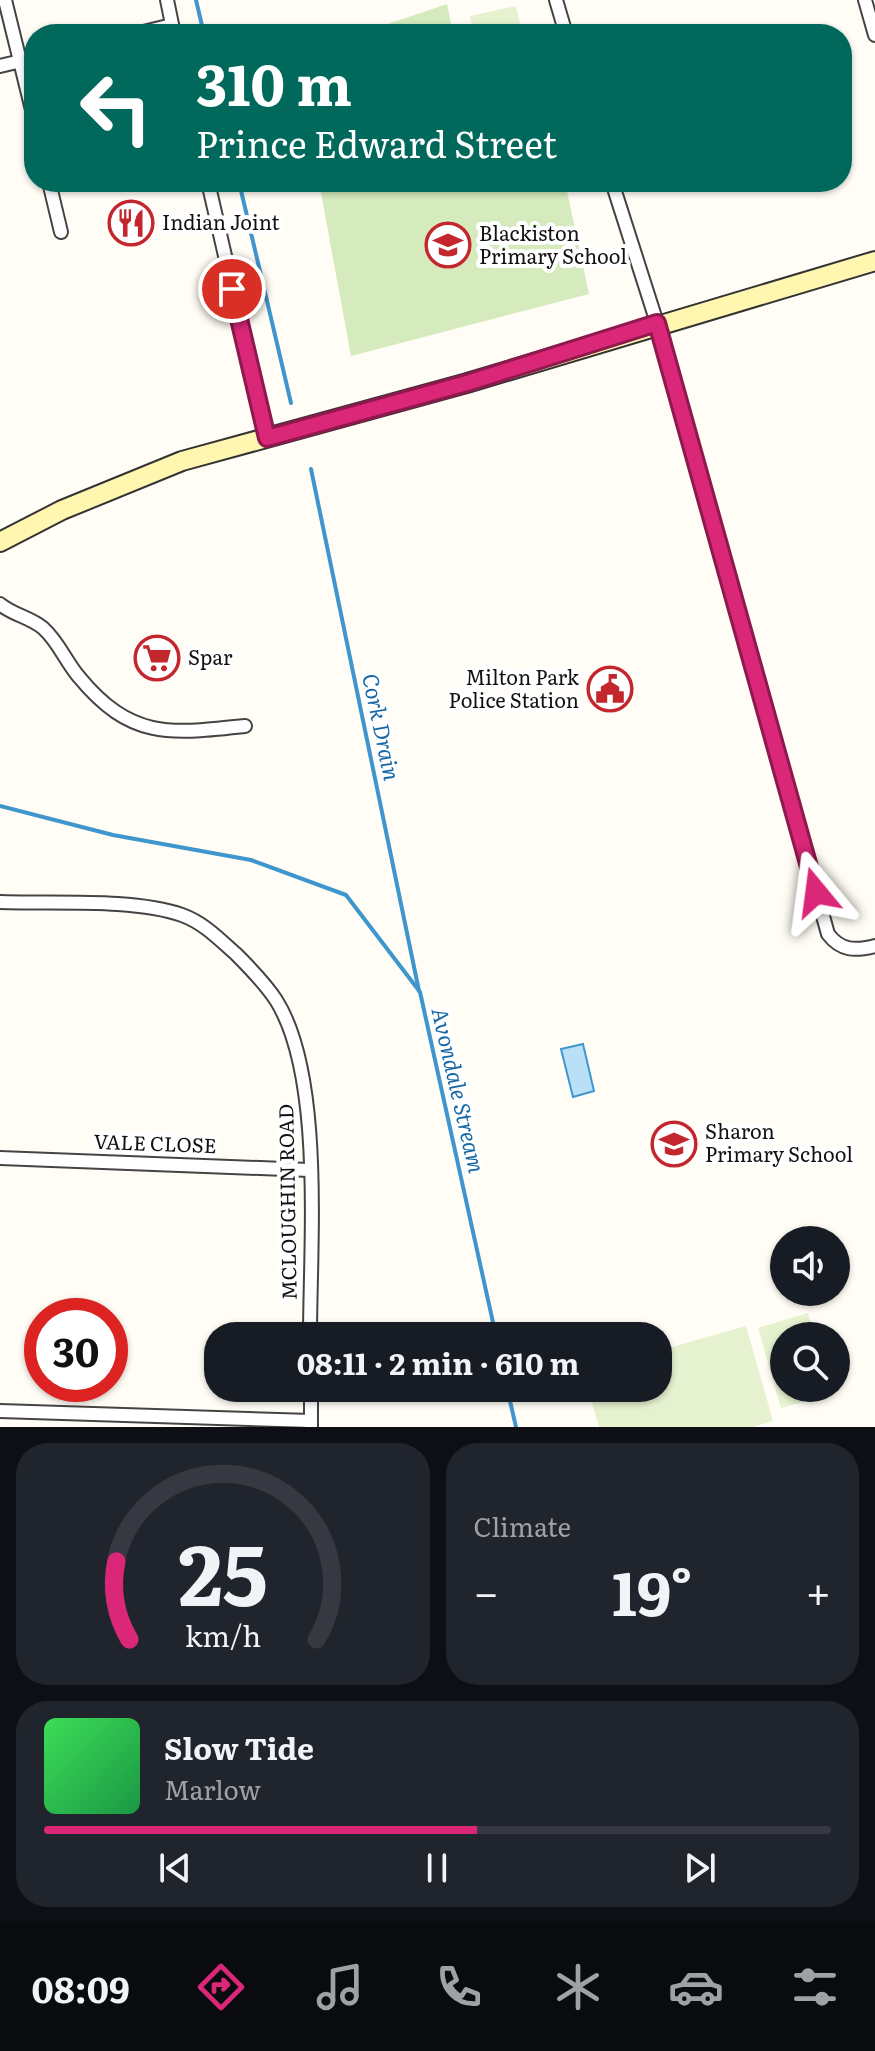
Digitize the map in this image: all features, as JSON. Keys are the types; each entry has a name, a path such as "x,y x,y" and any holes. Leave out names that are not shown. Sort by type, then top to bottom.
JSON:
{"main road":[{"path":"0,542 62,510 143,476 875,261"}],"street":[{"path":"5,0 24,51"},
{"path":"167,0 172,24"},
{"path":"556,0 563,24"},
{"path":"865,0 875,35"},
{"path":"0,66 24,60"},
{"path":"51,192 61,232"},
{"path":"210,192 267,438"},
{"path":"615,192 657,323 828,934 836,945 860,950 875,946"},
{"path":"0,604 43,628 91,691 131,721 152,730 175,734 245,726"},
{"name":"MCLOUGHIN ROAD","path":"0,902 146,907 182,916 211,931 252,970 277,1001 293,1037 308,1111 310,1322"},
{"name":"VALE CLOSE","path":"0,1158 309,1170"},
{"path":"0,1411 311,1424 311,1402"}],"green space":[{"path":"447,4 451,24 388,24"},
{"path":"516,6 520,24 472,24 470,16"},
{"path":"321,192 567,192 589,294 351,356"},
{"path":"808,1313 811,1322 778,1322"},
{"path":"770,1324 770,1370 758,1328"},
{"path":"746,1326 773,1421 752,1427 599,1427 592,1402 672,1402 672,1347"},
{"path":"779,1402 803,1402 781,1408"}],"water":[{"path":"583,1044 594,1091 573,1097 561,1049"}],"waterway":[{"name":"Cork Drain","path":"196,0 202,24"},
{"name":"Cork Drain","path":"241,192 291,403"},
{"name":"Cork Drain","path":"311,469 419,991"},
{"name":"Avondale Stream","path":"0,806 113,835 251,860 346,895 420,992 493,1322"},
{"name":"Avondale Stream","path":"510,1402 516,1427"}],"place":[{"name":"Indian Joint","path":"131,223"},
{"name":"Blackiston Primary School","path":"448,245"},
{"name":"Spar","path":"157,658"},
{"name":"Milton Park Police Station","path":"610,689"},
{"name":"Sharon Primary School","path":"674,1144"}],"route":[{"path":"232,289 267,438 467,383 657,323 816,892"}]}
